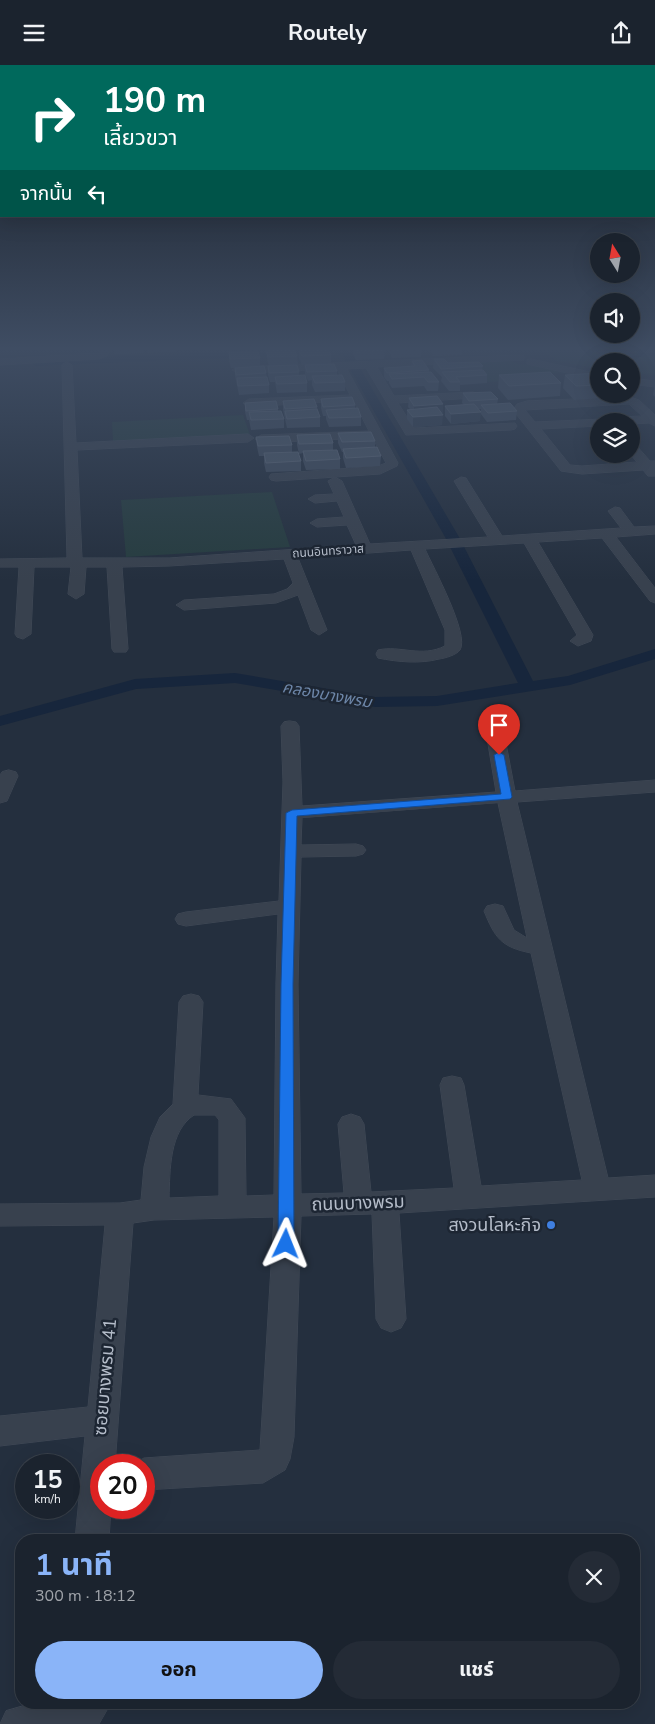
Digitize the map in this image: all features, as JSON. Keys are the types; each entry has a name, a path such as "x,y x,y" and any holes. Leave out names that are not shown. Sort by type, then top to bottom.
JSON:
{"street":[{"path":"69,426 77,563 76,594"},
{"path":"276,477 388,469 392,463 373,426"},
{"path":"407,426 410,432 504,426"},
{"path":"533,426 566,467 582,470 652,469"},
{"path":"261,439 377,434"},
{"path":"70,447 248,438"},
{"path":"640,456 652,469"},
{"path":"336,481 364,549"},
{"path":"460,481 497,540"},
{"path":"315,499 342,497"},
{"path":"615,511 630,531"},
{"path":"317,523 352,520"},
{"name":"ถนนอินทราวาส","path":"0,563 169,562 655,530"},
{"path":"610,533 655,585"},
{"path":"610,533 655,598"},
{"path":"533,537 592,625"},
{"path":"533,537 585,635 585,638 578,641"},
{"path":"384,654 430,657 446,653 454,648 453,630 416,545"},
{"path":"289,554 318,630"},
{"path":"23,634 27,563"},
{"path":"114,563 120,649"},
{"path":"184,605 276,598 292,592 300,585"},
{"path":"155,1473 263,1467 274,1459 278,1437 288,1206 287,993 292,813 290,725"},
{"path":"496,738 506,797 542,947 578,1113 598,1190"},
{"path":"0,797 9,776"},
{"path":"292,813 655,786"},
{"path":"290,851 356,850"},
{"path":"186,919 290,906"},
{"path":"495,911 502,929 509,939 517,944 542,947"},
{"path":"185,1107 191,1002"},
{"path":"452,1085 469,1198"},
{"path":"154,1209 162,1140 170,1120 185,1107 202,1104 222,1106 232,1118 234,1207"},
{"path":"351,1124 372,1203 391,1319"},
{"name":"ถนนบางพรม","path":"0,1215 120,1214 154,1209 372,1203 655,1186"},
{"name":"ซอยบางพรม 41","path":"92,1534 120,1214"},
{"path":"0,1431 101,1420"},
{"path":"19,1724 88,1712"}],"green space":[{"path":"112,426 247,426 250,435 113,442"},
{"path":"272,492 290,547 126,557 121,500"}],"building":[{"path":"371,432 375,441 342,442 338,433"},
{"path":"330,434 333,443 299,444 297,435"},
{"path":"289,436 292,445 258,446 256,437"},
{"path":"377,447 381,456 346,458 343,449"},
{"path":"337,450 340,459 306,461 303,451"},
{"path":"298,452 301,461 266,463 264,453"}],"waterway":[{"path":"388,426 452,537 528,687"},
{"name":"คลองบางพรม","path":"528,687 570,680 655,654"},
{"name":"คลองบางพรม","path":"0,721 135,684 235,678 375,702 437,701 528,687"}],"place":[{"name":"สงวนโลหะกิจ","path":"551,1225"}],"route":[{"path":"286,1244 288,1206 286,1103 287,984 292,813 506,797 499,755"}]}
